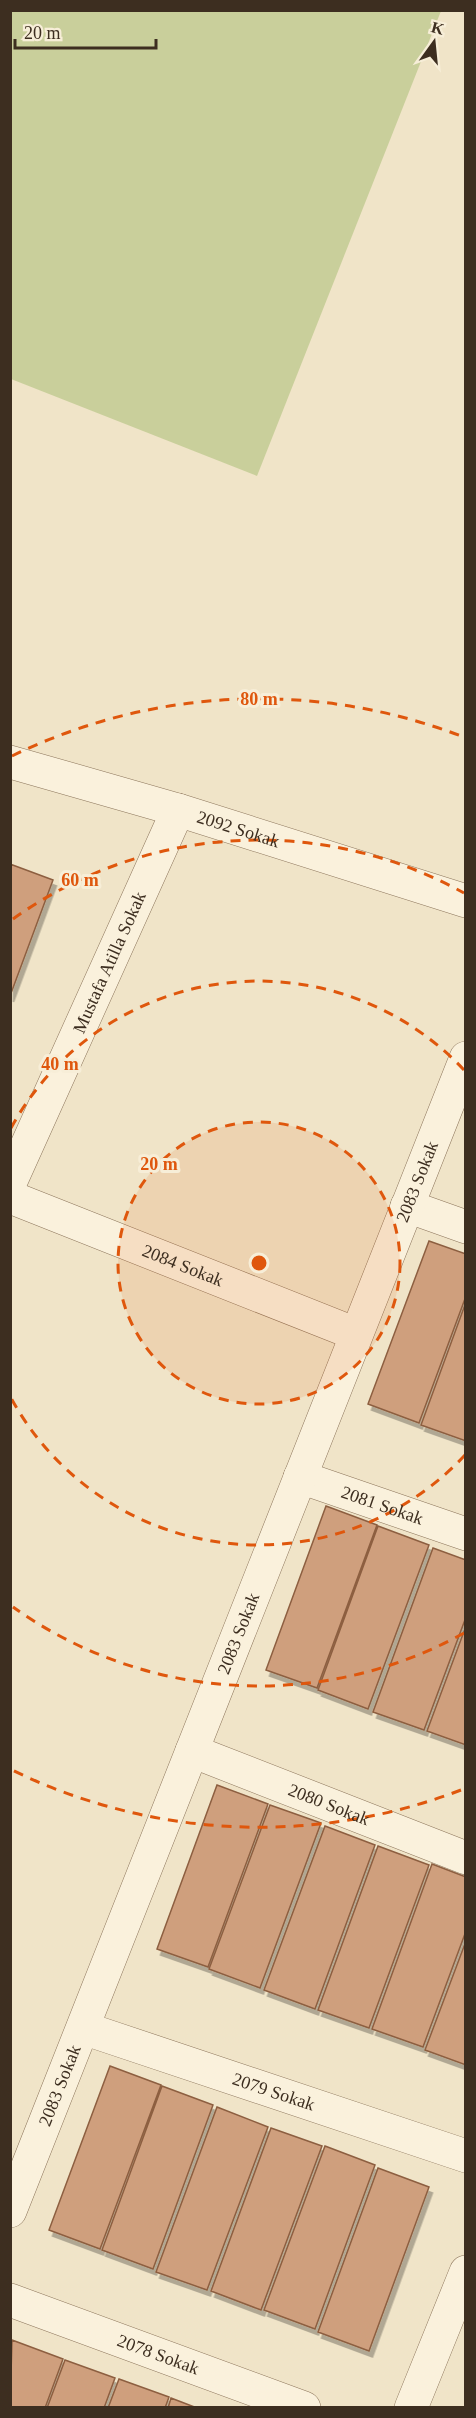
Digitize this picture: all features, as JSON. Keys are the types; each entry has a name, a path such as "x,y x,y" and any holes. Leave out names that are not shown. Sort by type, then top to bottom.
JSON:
{"street":[{"name":"2092 Sokak","path":"10,762 178,810 465,901"},
{"name":"Mustafa Atilla Sokak","path":"14,1167 178,810"},
{"name":"2083 Sokak","path":"10,2211 465,1058"},
{"name":"2084 Sokak","path":"10,1197 357,1334"},
{"path":"407,1206 465,1227"},
{"name":"2081 Sokak","path":"300,1477 465,1534"},
{"name":"2080 Sokak","path":"192,1751 465,1858"},
{"name":"2079 Sokak","path":"83,2028 465,2156"},
{"path":"411,2408 465,2272"},
{"name":"2078 Sokak","path":"10,2300 304,2408"}],"green space":[{"path":"10,11 441,11 257,476 11,379"}],"building":[{"path":"10,864 53,880 10,996"},
{"path":"429,1241 466,1254 466,1296 419,1423 368,1404"},
{"path":"466,1302 466,1441 421,1425"},
{"path":"326,1506 377,1525 317,1688 266,1670"},
{"path":"378,1526 429,1545 368,1709 318,1690"},
{"path":"433,1548 466,1560 466,1617 424,1730 373,1712"},
{"path":"466,1626 466,1745 427,1731"},
{"path":"217,1785 268,1804 208,1967 157,1949"},
{"path":"270,1805 321,1823 260,1988 209,1969"},
{"path":"325,1826 375,1845 315,2009 264,1990"},
{"path":"378,1846 429,1865 369,2028 318,2010"},
{"path":"432,1864 466,1877 466,1931 423,2047 372,2029"},
{"path":"466,1941 466,2065 425,2050"},
{"path":"110,2066 161,2085 100,2249 49,2230"},
{"path":"162,2086 213,2105 153,2269 102,2250"},
{"path":"217,2107 268,2127 207,2290 156,2272"},
{"path":"271,2128 322,2146 261,2310 211,2291"},
{"path":"325,2146 375,2165 315,2329 264,2310"},
{"path":"378,2168 429,2187 369,2351 318,2332"},
{"path":"12,2340 63,2359 45,2408 10,2408"},
{"path":"65,2360 115,2378 104,2408 47,2408"},
{"path":"119,2379 169,2397 165,2408 108,2408"},
{"path":"171,2398 197,2408 168,2408"}]}
